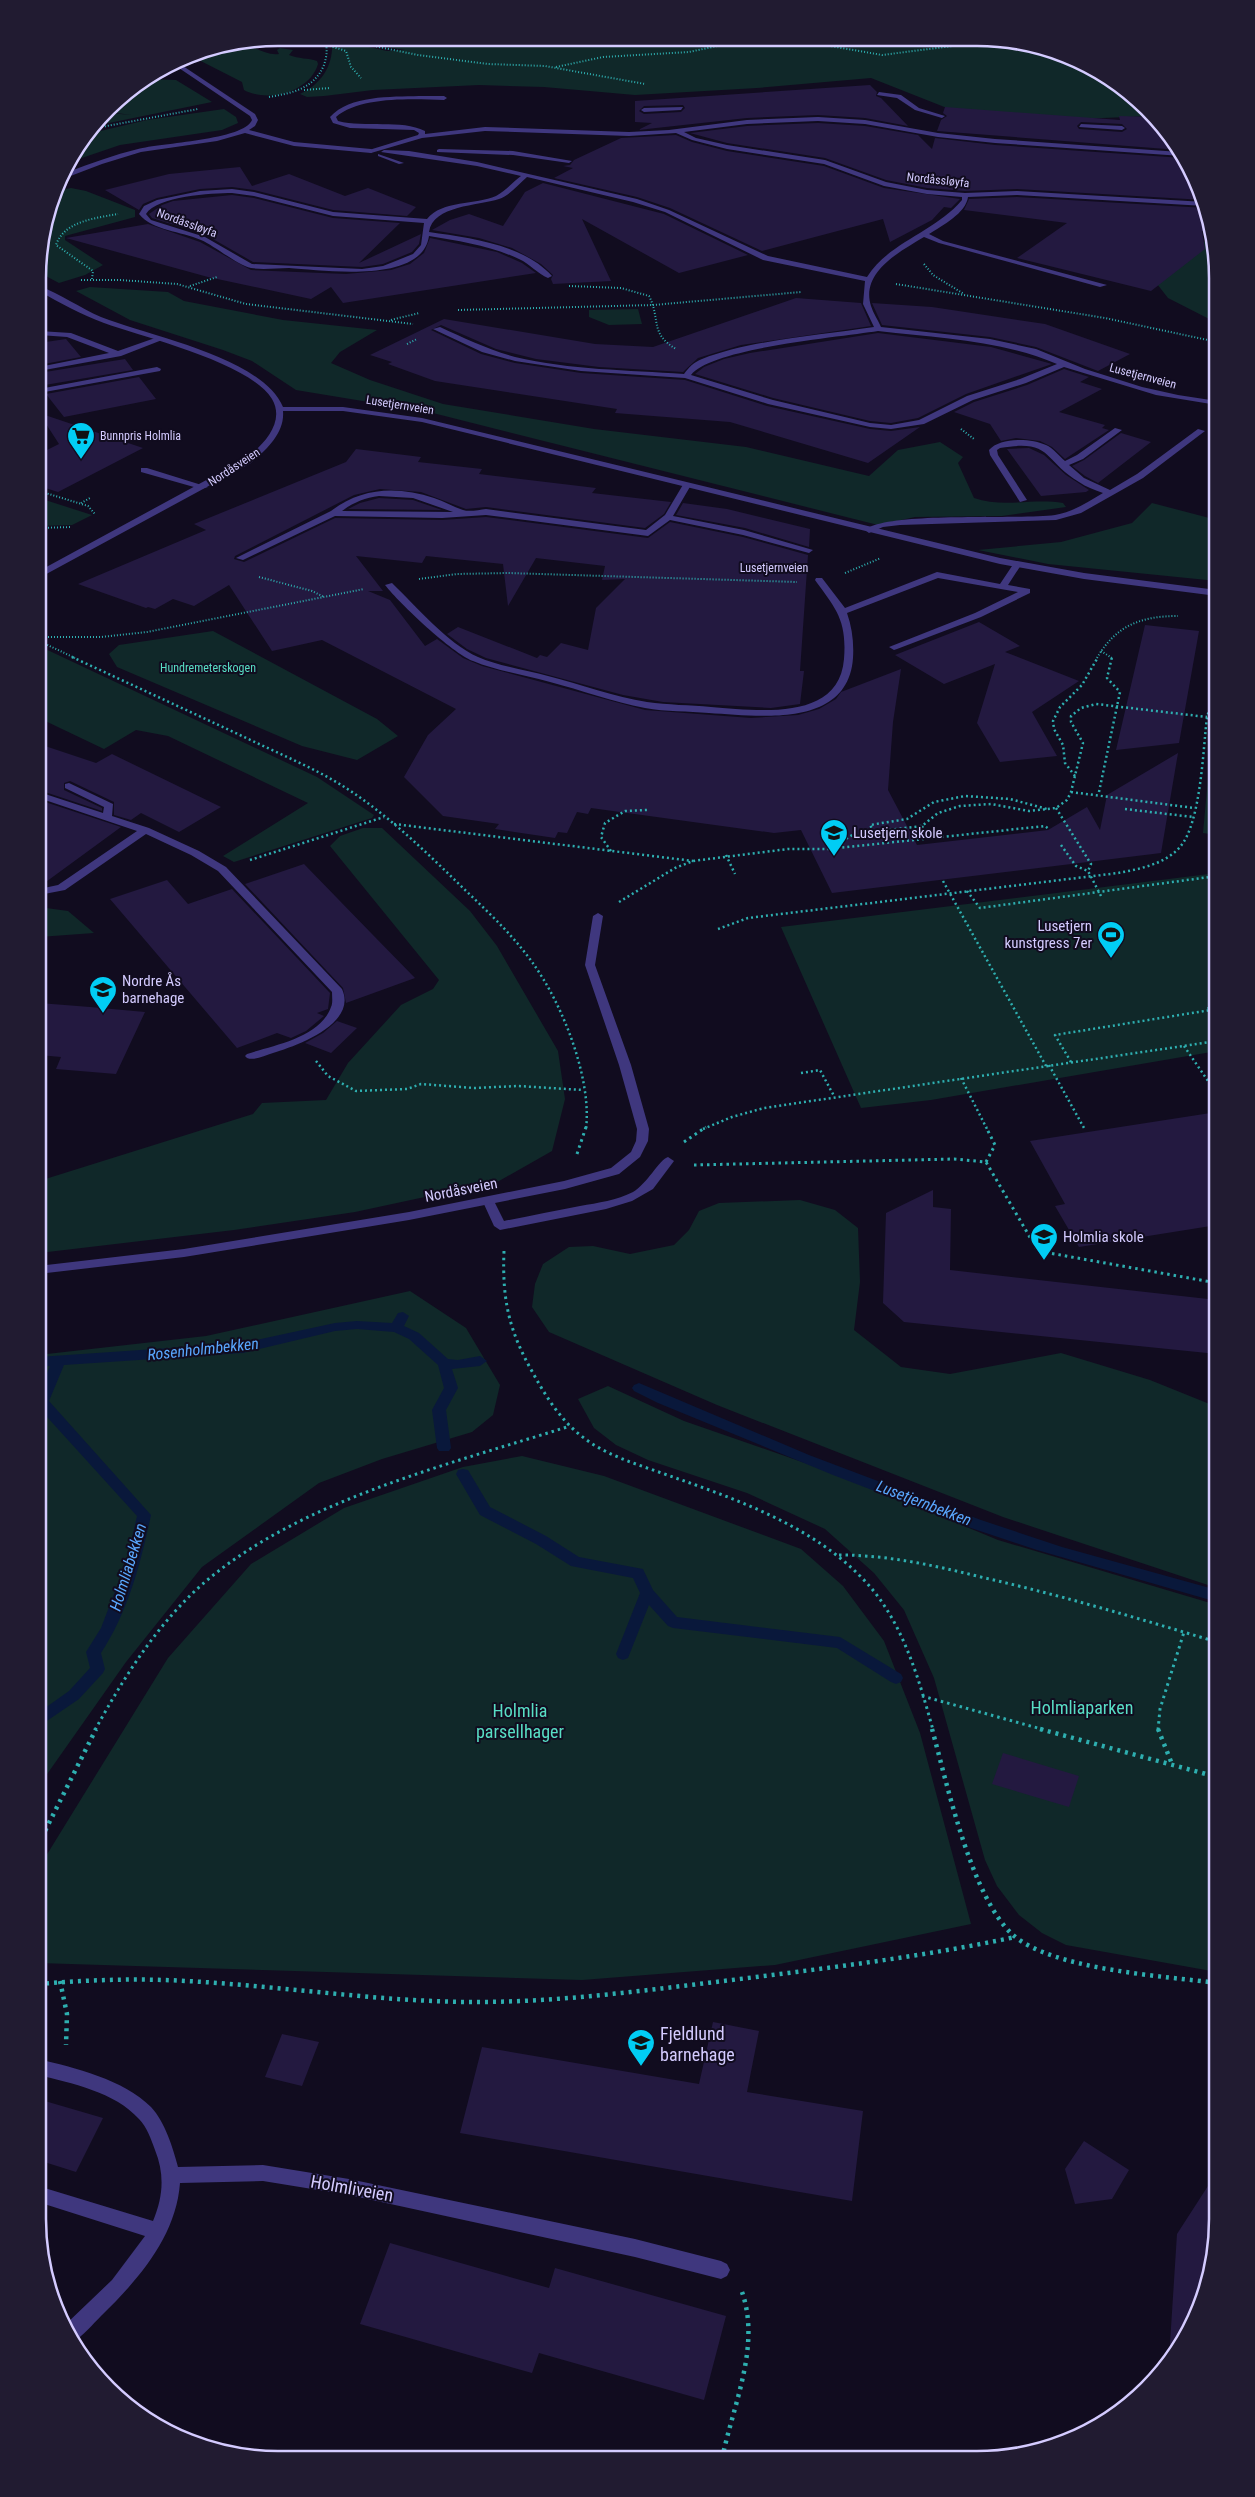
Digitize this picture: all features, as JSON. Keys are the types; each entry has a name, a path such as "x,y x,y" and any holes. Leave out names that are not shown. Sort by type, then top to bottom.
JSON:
{"street":[{"path":"71,173 96,163 142,150 222,138 245,131 255,122 253,115 181,68"},
{"path":"879,94 899,96 917,109 942,116"},
{"path":"421,136 423,132 415,128 343,125 335,122 333,117 339,110 354,105 404,98 444,98"},
{"path":"644,110 681,108"},
{"name":"Nordåssløyfa","path":"371,151 421,136 495,129 614,134 675,131 747,122 848,120 986,140 1172,153"},
{"path":"1081,126 1122,128"},
{"name":"Nordåssløyfa","path":"245,131 294,144 409,153 526,175 650,204 766,258 869,280"},
{"name":"Nordåssløyfa","path":"675,131 694,139 727,147 825,162 890,185 964,195 1017,193 1196,203"},
{"path":"371,151 401,164"},
{"path":"409,153 435,151 513,153 569,161"},
{"path":"428,221 433,216 446,210 499,197 526,175"},
{"name":"Nordåssløyfa","path":"208,192 230,192 253,194 301,208 333,214 428,221 427,234 422,250 416,256 384,268 347,272 286,266 251,266 203,238 149,221 144,218 143,211 158,202 182,196 208,192"},
{"path":"878,329 872,320 866,300 865,288 869,280 884,261 961,206 964,195"},
{"path":"427,234 457,238 508,253 536,265 548,276"},
{"path":"921,235 1103,285"},
{"path":"46,291 87,313 241,372 269,391 279,409"},
{"path":"437,329 484,350 536,363 581,369 686,376 751,396 878,426 913,425 970,398 1064,364"},
{"name":"Lusetjernveien","path":"686,376 692,368 704,362 772,343 878,329 990,341 1033,351 1064,364 1142,390 1172,397 1209,402"},
{"path":"46,333 68,335 118,354"},
{"path":"46,368 118,354 158,340"},
{"path":"46,390 157,369"},
{"name":"Lusetjernveien","path":"279,409 343,409 414,419 1018,565 1110,580 1209,592"},
{"name":"Nordåsveien","path":"46,571 204,487 248,461 264,447 278,425 279,409"},
{"path":"1063,465 1080,457 1118,430"},
{"path":"869,530 881,524 910,521 1056,517 1087,507 1140,476 1201,431"},
{"path":"1023,500 994,455 992,450 997,446 1007,443 1032,443 1044,448 1081,480 1110,493"},
{"path":"144,470 204,487"},
{"path":"334,513 442,515 460,512 507,514 648,533 668,517 687,485"},
{"path":"240,558 334,513 340,507 378,493 419,496 460,512"},
{"path":"668,517 744,533 809,550"},
{"path":"1002,587 1018,565"},
{"path":"842,612 937,575 1027,591 978,615 894,647"},
{"name":"Lusetjernveien","path":"389,584 449,642 475,659 646,705 738,713 783,714 799,711 820,702 840,687 847,673 849,660 848,640 842,612 819,580"},
{"path":"69,786 109,806 107,817"},
{"path":"46,797 145,830 195,853 222,869 338,991 339,1001 331,1020 300,1040 251,1056"},
{"path":"46,891 61,888 145,830"},
{"name":"Nordåsveien","path":"46,1269 184,1253 489,1202 565,1185 606,1174 622,1167 636,1154 643,1135 638,1105 590,965 598,916"},
{"path":"489,1202 500,1226 606,1205 637,1196 654,1182 668,1161"},
{"path":"46,2069 97,2084 145,2113 160,2140 171,2175 168,2205 157,2231 126,2278 74,2329"},
{"name":"Holmliveien","path":"171,2175 263,2173 350,2187 615,2244 721,2270"},
{"path":"46,2196 157,2231"}],"path":[{"path":"330,46 346,52 351,67 364,80"},
{"path":"372,46 418,56 555,68 645,84"},
{"path":"555,68 582,59 606,55 681,53 715,46"},
{"path":"833,46 882,54 957,46"},
{"path":"92,279 94,271 87,264 62,251 56,245 57,239 65,229 97,217 143,211"},
{"path":"921,235 925,267 946,284 968,296"},
{"path":"548,276 554,282 575,287 621,288 649,296 653,305 655,330 662,341 704,362"},
{"path":"74,281 92,279 182,285 221,299 247,304 391,320 437,329"},
{"path":"869,280 1105,318 1209,340"},
{"path":"453,310 653,305 804,292"},
{"path":"391,320 422,312"},
{"path":"938,414 992,450"},
{"path":"46,493 88,506 97,518"},
{"path":"81,503 90,498"},
{"path":"46,528 80,527"},
{"path":"819,580 847,573 886,556"},
{"path":"240,558 250,572 259,578 312,591 324,597"},
{"name":"Lusetjernveien","path":"46,639 123,635 195,624 389,584 441,576 489,573 772,582 819,580"},
{"path":"1075,777 1064,761 1064,749 1052,722 1059,708 1078,691 1088,678 1101,651 1117,631 1137,619 1152,616 1186,616"},
{"path":"46,642 322,774 360,797 394,824 492,915 534,964 566,1024 583,1090 587,1111 587,1129 580,1150 566,1173 565,1185"},
{"path":"1099,792 1120,692 1107,678 1112,656 1101,651"},
{"path":"829,850 854,834 922,826 938,813 970,804 991,804 1029,811 1056,808 1067,800 1075,777 1083,743 1071,722 1071,716 1081,708 1088,706 1116,706 1207,717"},
{"path":"718,929 748,918 1090,876 1137,869 1165,859 1183,844 1193,817 1209,711"},
{"path":"1071,792 1194,808"},
{"path":"874,832 870,825 907,819 934,802 965,796 1010,799 1048,810"},
{"path":"1056,808 1091,864 1088,871 1101,894"},
{"path":"1125,809 1193,817"},
{"path":"611,852 601,837 605,824 616,815 625,811 647,810"},
{"path":"255,858 385,817"},
{"path":"394,824 443,828 611,852 693,861"},
{"path":"922,826 929,839"},
{"path":"598,916 634,890 675,868 693,861 726,855 788,849 829,850 1045,826 1049,829"},
{"path":"922,840 924,844"},
{"path":"1062,844 1076,866 1088,871"},
{"path":"726,855 735,874"},
{"path":"967,891 980,908 1101,894 1209,877"},
{"path":"943,880 1084,1128"},
{"path":"1071,1062 1055,1035 1209,1009"},
{"path":"300,1040 328,1076 356,1091 407,1089 421,1084 474,1088 518,1086 583,1090"},
{"path":"986,1162 954,1159 706,1166 668,1161 679,1146 691,1136 721,1119 764,1108 834,1096 1209,1042"},
{"path":"1184,1046 1209,1082"},
{"path":"801,1073 820,1070 834,1096"},
{"path":"961,1078 995,1146 986,1162"},
{"path":"986,1162 1038,1251 1209,1282"},
{"path":"500,1226 504,1249 502,1289 506,1316 518,1346 538,1384 570,1426 590,1443 616,1457 737,1501 784,1522 838,1555 863,1578 894,1622 922,1696 967,1851 987,1901 1000,1920 1016,1937 1046,1954 1083,1963 1209,1982"},
{"path":"46,1829 109,1706 133,1666 180,1607 207,1581 262,1542 336,1505 433,1469 570,1426"},
{"path":"838,1555 865,1556 941,1568 1014,1584 1209,1640"},
{"path":"1172,1765 1158,1729 1160,1709 1184,1632"},
{"path":"922,1696 1209,1775"},
{"path":"46,1983 98,1978 174,1978 436,2001 543,2000 623,1994 864,1963 964,1948 1016,1937"},
{"path":"60,1981 67,2014 66,2044 60,2072"},
{"path":"721,2270 742,2292 747,2301 750,2320 745,2358 724,2451"}],"green space":[{"path":"332,46 364,46 387,51 405,50 378,46 976,46 1007,48 1036,54 1079,70 1118,94 1143,116 1078,119 952,110 871,78 757,88 635,95 544,87 479,85 373,90 307,97 300,94 315,84 325,72 331,57"},
{"path":"248,48 279,54 277,50 280,48 293,50 289,55 317,61 318,64 314,74 306,82 297,88 276,95 254,94 244,90 242,82 200,61"},
{"path":"159,79 176,80 212,102 105,124 115,114 132,115 115,113 137,94"},
{"path":"224,109 236,117 238,123 222,130 120,145 79,159 99,131 147,120"},
{"path":"71,188 86,191 135,210 135,217 65,236 65,240 103,265 85,275 59,283 46,276 51,233 64,189"},
{"path":"1132,241 1206,242 1209,279 1209,319 1168,298 1139,261"},
{"path":"90,287 168,292 184,301 283,320 377,330 340,352 331,363 370,380 443,404 594,429 746,447 869,476 898,450 940,442 963,457 958,463 974,498 1007,503 1063,503 1066,507 1002,516 915,517 878,525 429,412 296,390 252,361 130,320 76,291"},
{"path":"638,309 642,324 609,325 589,317 589,310"},
{"path":"46,500 92,515 72,525 46,526"},
{"path":"1152,503 1209,518 1209,580 1048,564 978,550 1061,542 1132,523"},
{"name":"Hundremeterskogen","path":"213,631 377,719 398,736 357,760 302,746 117,667 109,654 119,645"},
{"path":"46,649 317,777 374,815 372,818 234,862 223,856 308,803 168,736 136,730 104,749 46,721"},
{"path":"1209,767 1209,834 1203,833"},
{"path":"363,828 382,828 470,911 497,946 558,1051 565,1099 552,1151 499,1181 355,1212 234,1230 46,1252 46,1179 253,1114 262,1103 326,1100 348,1063 401,1005 433,989 439,980 330,846 340,836"},
{"path":"1209,874 1209,1052 931,1100 861,1108 781,927"},
{"path":"46,908 68,911 94,933 46,936"},
{"path":"800,1200 835,1210 858,1228 860,1282 854,1330 901,1367 950,1374 1061,1353 1150,1380 1209,1404 1209,1585 1003,1517 717,1405 549,1332 532,1307 535,1284 543,1264 569,1247 593,1246 630,1254 674,1245 689,1230 699,1211 719,1203"},
{"path":"410,1291 466,1328 500,1385 493,1415 472,1432 382,1459 319,1483 202,1567 126,1662 46,1776 46,1354 206,1336"},
{"name":"Holmliaparken","path":"608,1386 684,1421 848,1478 998,1540 1209,1603 1209,1971 1066,1945 1042,1933 1019,1915 997,1886 985,1860 934,1678 904,1610 874,1573 825,1529 747,1493 648,1460 616,1445 594,1428 578,1399"},
{"name":"Holmlia parsellhager","path":"522,1456 604,1476 801,1549 843,1586 884,1641 920,1733 971,1924 775,1965 582,1980 46,1963 46,1856 168,1658 251,1564 344,1508 463,1467"}],"building":[{"path":"870,85 877,92 876,96 881,98 908,126 865,118 818,115 747,118 638,130 652,123 635,122 635,101","holes":["683,105 685,108 681,112 644,114 639,111 644,106"]},
{"path":"945,107 1120,120 1119,116 1143,117 1169,149 937,131 941,120 947,116 943,113","holes":["1081,122 1122,124 1127,129 1122,132 1079,129 1077,126"]},
{"path":"818,123 865,126 918,135 932,149 935,138 995,145 1175,157 1194,199 1017,189 965,191 927,188 886,180 825,158 727,143 690,133 747,126"},
{"path":"676,135 692,142 727,151 824,166 884,188 960,199 951,208 944,207 932,220 890,242 883,219 762,251 670,208 637,197 554,178 573,168 563,166 570,165 574,160 621,138"},
{"path":"240,167 252,186 289,174 345,196 368,188 416,207 407,216 333,210 254,190 232,187 200,189 157,198 143,204 139,210 105,190 169,174"},
{"path":"543,183 664,214 748,255 679,273 582,219 611,281 553,284 551,279 553,275 541,264 512,248 479,238 432,230 450,220 469,214 503,226 525,192"},
{"path":"232,195 254,198 333,218 400,223 359,263 421,234 419,244 412,252 383,264 362,267 253,262 206,235 152,218 149,214 162,205 173,201"},
{"path":"1017,197 1197,207 1204,231 1202,231 1205,249 1151,291 1017,258 1067,223 964,210 969,199"},
{"path":"148,224 200,242 251,270 346,274 391,270 410,264 424,253 430,238 497,252 522,263 536,273 343,303 331,287 311,299 208,277 66,238"},
{"path":"796,298 861,303 871,326 741,345 698,358 683,372 599,367 536,359 496,349 441,325 431,330 481,354 515,363 581,373 685,380 767,406 870,429 891,431 920,427 868,463 730,422 615,413 617,409 435,381 388,364 392,362 370,355 444,319 595,344 653,347"},
{"path":"872,303 932,307 1045,324 1130,354 1098,371 1036,347 990,337 882,325"},
{"path":"878,333 991,347 1052,364 966,394 918,418 891,423 870,421 773,398 695,374 704,367 724,359 750,353"},
{"path":"66,339 81,357 46,364 46,342"},
{"path":"125,359 133,370 46,385 46,372"},
{"path":"1064,369 1089,377 1080,382 1102,389 1059,412 1105,425 1102,428 1109,430 1065,459 1052,447 1040,441 1016,438 1001,441 990,424 954,412 974,402 1027,385"},
{"path":"139,377 156,399 64,417 46,394"},
{"path":"46,415 143,448 58,492 46,488 46,450 59,444 46,424"},
{"path":"1121,433 1151,442 1098,483 1072,466 1084,460"},
{"path":"1029,448 1044,455 1066,475 1089,490 1086,492 1041,496 1007,449"},
{"path":"356,449 421,457 418,462 482,469 479,474 596,488 592,493 671,502 664,514 645,528 486,507 466,509 421,492 380,489 354,495 235,556 234,559 244,562 335,518 442,520 486,517 648,538 670,522 743,537 808,555 800,671 804,671 800,704 771,708 663,702 623,695 486,658 467,649 447,634 458,627 537,658 540,655 547,657 561,643 588,650 596,608 625,579 602,580 605,566 536,558 508,606 503,564 426,556 422,563 356,556 383,591 368,591 390,600 425,646 437,639 463,658 482,666 645,710 751,718 798,715 819,709 836,699 841,692 901,669 893,722 888,790 917,845 1048,830 1087,807 1100,830 1107,795 1178,753 1161,853 832,893 801,830 774,833 591,808 588,814 577,812 567,833 558,832 555,838 495,829 499,824 443,816 404,777 428,735 456,709 322,640 272,651 229,585 194,606 173,599 155,609 146,608 78,584 206,530 194,524 346,462"},
{"path":"379,498 413,500 442,510 348,509 360,503"},
{"path":"683,503 727,509 810,529 809,547 745,528 676,515"},
{"path":"979,622 1020,646 1005,652 1079,681 1032,712 1057,756 1000,762 977,723 995,664 944,684 895,655"},
{"path":"1145,625 1199,631 1179,743 1116,750"},
{"path":"46,746 96,763 112,754 221,807 179,832 141,813 131,820 114,815 114,802 70,781 64,783 64,790 102,808 102,811 46,792"},
{"path":"46,802 121,827 46,882"},
{"path":"304,864 415,978 346,1003 343,988 245,884"},
{"path":"167,880 188,904 232,889 330,993 328,1009 317,1013 324,1016 306,1031 291,1038 277,1033 237,1048 110,899"},
{"path":"46,1004 145,1012 116,1074 56,1069 61,1057 46,1056"},
{"path":"337,1021 357,1028 331,1053 305,1043 323,1033"},
{"path":"1209,1113 1209,1226 1079,1247 1055,1206 1065,1204 1030,1141"},
{"path":"933,1190 933,1207 951,1209 950,1270 1209,1299 1209,1353 904,1322 883,1303 886,1213"},
{"path":"1003,1753 1079,1776 1069,1807 992,1784"},
{"path":"713,2022 759,2031 747,2092 863,2111 852,2201 460,2133 482,2047 699,2084"},
{"path":"282,2034 319,2042 302,2086 265,2077"},
{"path":"46,2101 103,2118 76,2172 46,2163"},
{"path":"1084,2141 1129,2170 1112,2199 1075,2204 1065,2169"},
{"path":"1209,2184 1207,2249 1201,2278 1185,2321 1170,2347 1177,2234"},
{"path":"390,2243 549,2288 555,2268 726,2316 704,2400 539,2353 532,2373 360,2324"}],"waterway":[{"name":"Lusetjernbekken","path":"396,1328 403,1316"},
{"name":"Rosenholmbekken","path":"46,1361 243,1348 335,1327 357,1325 396,1328"},
{"name":"Lusetjernbekken","path":"396,1328 414,1336 444,1363"},
{"name":"Holmliabekken","path":"46,1392 59,1361"},
{"name":"Lusetjernbekken","path":"444,1363 458,1365 480,1361"},
{"path":"444,1363 451,1388 439,1410 444,1448"},
{"name":"Lusetjernbekken","path":"639,1388 687,1410 804,1458 976,1524 1037,1544 1209,1594"},
{"name":"Holmliabekken","path":"46,1406 144,1515 134,1560 108,1630 93,1652 98,1669 74,1695 46,1715"},
{"path":"463,1474 485,1511 541,1540 576,1562 638,1573 647,1593"},
{"path":"623,1654 647,1593"},
{"path":"647,1593 673,1622 840,1643 896,1678"}],"place":[{"name":"Bunnpris Holmlia","path":"81,460"},
{"name":"Lusetjern skole","path":"834,857"},
{"name":"Lusetjern kunstgress 7er","path":"1111,959"},
{"name":"Nordre Ås barnehage","path":"103,1014"},
{"name":"Holmlia skole","path":"1044,1261"},
{"name":"Fjeldlund barnehage","path":"641,2067"}]}
